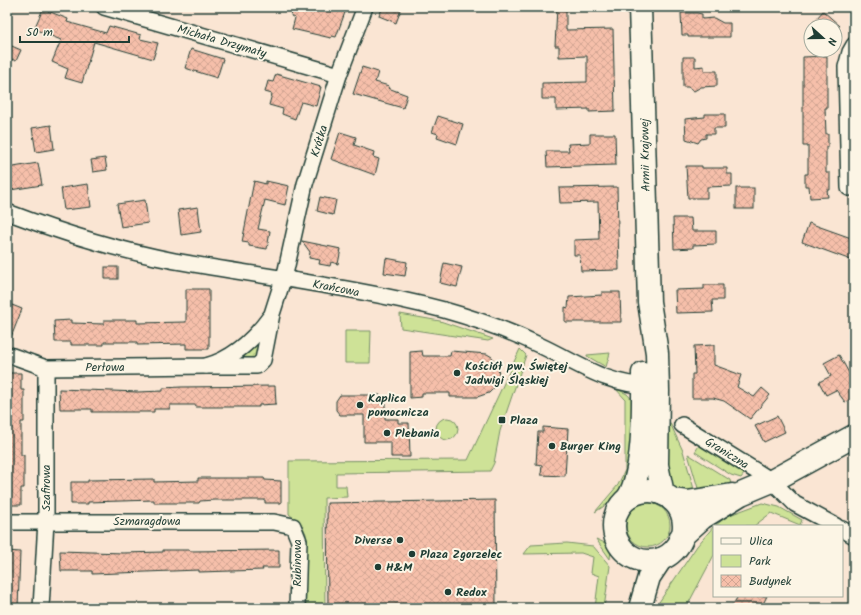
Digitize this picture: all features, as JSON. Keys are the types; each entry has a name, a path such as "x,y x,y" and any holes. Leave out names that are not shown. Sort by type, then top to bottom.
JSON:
{"main road":[{"name":"Armii Krajowej","path":"628,498 636,484 651,386 654,331 649,302 640,7"},
{"name":"Armii Krajowej","path":"651,386 657,465 667,497"},
{"path":"640,608 649,577 660,559 676,548 682,537 702,518 741,494 772,481 854,436"},
{"path":"635,608 633,565 630,556 619,544 615,535 614,524 616,514 621,505 628,498 640,493 653,492 687,502 741,494"},
{"path":"667,497 679,509 683,519 682,537"},
{"path":"630,556 643,560 660,559"}],"street":[{"name":"Michała Drzymały","path":"104,7 339,75"},
{"name":"Krótka","path":"283,278 305,184 339,75 365,7"},
{"path":"854,45 850,52 846,67 849,188 854,186"},
{"name":"Krańcowa","path":"7,212 63,234 118,248 174,260 283,278 404,301 481,321 537,344 606,379 626,384 651,386"},
{"name":"Perłowa","path":"7,354 46,368 257,366 263,360 272,314 283,278"},
{"name":"Perłowa","path":"206,366 222,362 233,355 260,331 272,314"},
{"name":"Szafirowa","path":"41,608 46,521 46,368"},
{"name":"Graniczna","path":"682,424 772,481 795,504 834,525"},
{"name":"Szmaragdowa","path":"7,522 287,523"},
{"name":"Rubinowa","path":"287,523 293,526 299,541 296,608"},
{"path":"843,530 854,536"}],"green space":[{"path":"400,314 440,321 493,339 488,341 401,328"},
{"path":"345,331 371,331 370,363 345,363"},
{"path":"264,337 254,364 232,362"},
{"path":"520,349 526,355 500,431 494,463 490,471 336,473 336,486 346,486 347,497 324,498 325,608 303,608 306,534 302,525 289,514 289,461 468,460"},
{"path":"610,353 606,367 587,356 587,355"},
{"path":"615,388 627,394 636,404 628,484 612,501 595,512 618,485 625,470 625,399"},
{"path":"664,410 683,451 696,496 679,492 672,487 663,460"},
{"path":"447,418 455,421 458,429 455,437 447,440 439,437 436,429 439,421"},
{"path":"700,444 746,471 741,478 731,475 695,452"},
{"path":"688,454 730,480 731,485 700,495"},
{"path":"644,503 652,503 657,504 664,509 669,516 669,534 664,541 657,546 644,547 636,544 629,537 626,529 626,521 629,513 636,506"},
{"path":"762,503 779,507 802,520 800,525 771,513 755,525 716,525 727,516"},
{"path":"713,527 713,557 686,608 655,608 697,546"},
{"path":"596,539 605,543 611,550 610,559"},
{"path":"567,543 593,546 610,566 604,608 595,608 599,576 591,573 593,557 581,553 524,554 531,545"}],"building":[{"path":"294,7 347,7 336,37 332,36 331,38 292,29 295,18 291,16"},
{"path":"383,7 402,7 396,23 379,16"},
{"path":"557,7 566,7 566,30 613,29 615,111 589,112 589,109 556,110 556,99 542,99 542,83 587,82 587,56 559,57 559,46 555,46"},
{"path":"43,9 68,19 67,22 106,33 109,26 141,35 140,39 158,43 153,59 94,42 82,83 65,78 68,69 52,62 61,40 34,29"},
{"path":"823,11 831,18 817,18"},
{"path":"681,13 702,14 702,19 714,18 723,23 730,23 730,37 688,37 688,35 682,35"},
{"path":"7,44 21,50 16,61 7,57"},
{"path":"191,49 223,59 217,78 185,68"},
{"path":"683,57 695,57 695,67 704,66 704,71 717,71 717,86 701,87 694,91 688,87 683,87"},
{"path":"803,58 827,58 827,108 825,108 826,134 828,134 828,147 826,147 826,173 830,173 830,190 827,190 828,197 810,198 809,186 805,186 805,174 808,174 808,146 803,146"},
{"path":"362,67 378,72 375,82 389,86 388,88 407,95 403,108 353,94"},
{"path":"276,74 321,87 316,106 301,102 295,119 282,114 283,109 269,105 272,94 265,92 268,81 273,82"},
{"path":"705,114 725,114 725,128 714,128 714,134 706,134 706,138 701,139 698,143 686,139 685,119 705,117"},
{"path":"438,116 463,124 457,144 437,137 438,134 432,132"},
{"path":"51,125 54,149 36,152 32,128"},
{"path":"340,132 356,137 354,145 374,152 373,157 379,159 375,175 331,159"},
{"path":"590,134 615,134 616,165 547,167 546,151 569,151 568,144 590,143"},
{"path":"105,158 107,170 93,172 91,160"},
{"path":"38,163 42,185 10,190 7,168"},
{"path":"686,166 702,166 702,168 727,168 727,174 732,174 732,186 707,187 707,198 688,198"},
{"path":"254,181 266,184 266,181 289,186 285,205 265,200 258,229 270,231 267,249 249,246 249,243 242,242"},
{"path":"88,184 91,207 64,210 61,188"},
{"path":"617,187 619,270 581,271 580,255 574,255 574,240 599,239 598,202 560,203 559,188"},
{"path":"736,188 754,188 754,209 736,209"},
{"path":"320,197 336,200 333,215 317,211"},
{"path":"145,200 148,223 121,227 117,204"},
{"path":"198,207 201,232 181,235 178,210"},
{"path":"673,218 691,218 692,231 716,231 716,244 693,245 693,248 674,249"},
{"path":"809,223 854,239 854,251 851,260 802,242"},
{"path":"302,241 341,249 338,264 331,262 330,266 319,264 320,260 309,258 310,252"},
{"path":"386,258 407,262 405,276 384,273"},
{"path":"444,263 462,267 457,287 440,283"},
{"path":"105,267 118,267 118,279 105,279"},
{"path":"704,285 723,285 723,300 712,300 713,312 676,313 675,290 704,289"},
{"path":"186,289 209,289 209,349 186,349 186,344 137,345 137,342 104,342 104,345 71,345 71,342 55,342 54,321 71,320 71,323 104,324 104,320 137,320 137,323 186,322"},
{"path":"602,292 620,292 621,322 565,322 565,307 568,308 569,297 602,295"},
{"path":"7,303 22,309 8,345 7,345"},
{"path":"714,345 714,365 741,375 737,387 754,397 762,388 770,395 750,419 724,401 713,398 692,398 692,374 695,374 694,346"},
{"name":"Kościół pw. Świętej Jadwigi Śląskiej","path":"422,351 423,356 450,356 451,351 487,354 492,357 498,366 499,376 497,385 489,393 477,397 450,397 450,393 422,393 422,397 410,398 410,352"},
{"path":"839,355 854,382 854,398 845,402 836,390 826,395 819,382 831,376 824,363"},
{"path":"7,373 21,373 21,390 24,390 24,422 21,422 21,455 24,455 24,488 21,488 21,505 7,505"},
{"path":"275,386 276,404 259,405 259,407 196,407 196,405 170,405 170,409 154,409 154,412 92,412 92,409 60,409 59,389 138,392 163,391 163,388 181,387"},
{"path":"340,395 380,395 380,400 385,400 385,419 398,419 398,423 409,423 410,457 391,457 391,442 364,442 364,415 340,415 336,410 336,401"},
{"path":"777,416 785,432 764,442 755,426"},
{"name":"Burger King","path":"543,427 568,429 565,476 541,475 542,465 536,464 538,432 543,432"},
{"path":"198,478 264,478 265,480 281,481 281,503 265,503 265,500 214,500 200,501 199,503 154,503 154,500 71,504 71,482 88,482 88,480 154,479 154,482 198,481"},
{"name":"Plaza Zgorzelec","path":"495,500 496,608 328,608 327,503"},
{"path":"163,550 279,550 279,568 262,568 263,570 199,572 199,570 92,574 92,571 61,571 60,551 123,553 163,552"},
{"path":"7,551 20,552 18,608 7,608"},
{"path":"737,597 766,597 761,608 731,608"}],"place":[{"name":"Kościół pw. Świętej Jadwigi Śląskiej","path":"457,373"},
{"name":"Kaplica pomocnicza","path":"360,405"},
{"name":"Plaza","path":"502,420"},
{"name":"Plebania","path":"387,433"},
{"name":"Burger King","path":"552,446"},
{"name":"Diverse","path":"400,540"},
{"name":"Plaza Zgorzelec","path":"412,554"},
{"name":"H&M","path":"378,567"},
{"name":"Redox","path":"448,592"}]}
